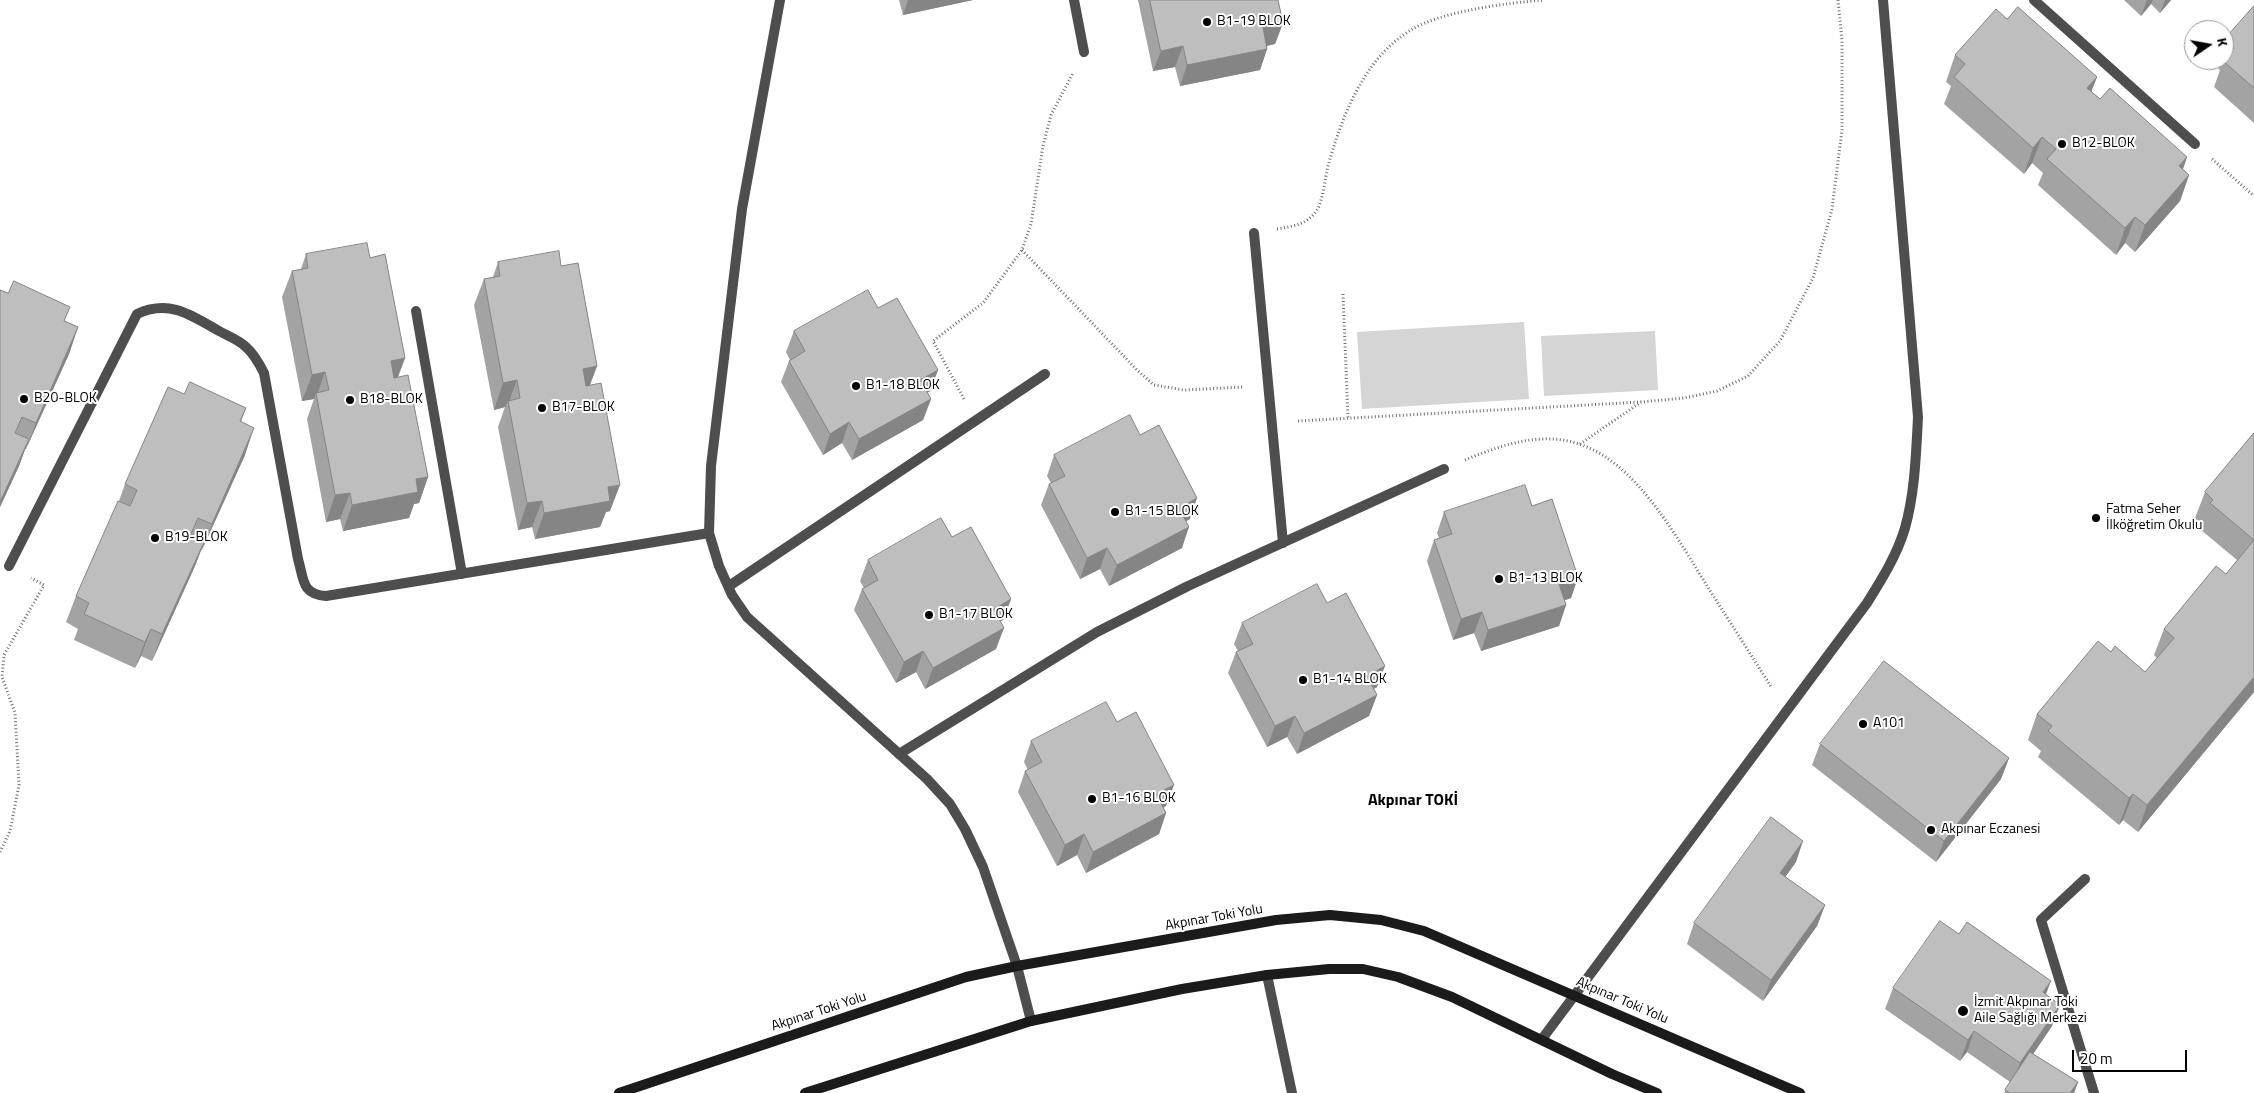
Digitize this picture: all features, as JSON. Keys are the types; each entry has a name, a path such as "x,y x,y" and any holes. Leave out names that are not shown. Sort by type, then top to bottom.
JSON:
{"main road":[{"name":"Akpınar Toki Yolu","path":"619,1093 966,978 1016,966 1276,920 1330,915 1381,920 1424,932 1800,1093"},
{"path":"806,1093 1031,1021 1182,989 1267,975 1330,969 1363,969 1389,975 1452,997 1612,1074 1657,1093"}],"street":[{"path":"780,0 742,209 711,466 710,533 719,566 747,617 927,779 950,804 965,829 983,867 1016,966 1031,1021"},
{"path":"1074,0 1084,52"},
{"path":"1542,1039 1868,603 1889,567 1905,528 1914,480 1918,417 1883,0"},
{"path":"2034,0 2195,144"},
{"path":"1254,233 1283,543"},
{"path":"9,566 137,314 149,309 165,308 184,310 246,346 256,358 264,373 298,559 306,588 314,595 326,596 710,533"},
{"path":"416,310 462,574"},
{"path":"729,586 1045,374"},
{"path":"899,754 1097,632 1188,586 1444,469"},
{"path":"2085,879 2041,920 2094,1093"},
{"path":"1267,975 1292,1093"}],"path":[{"path":"1254,233 1304,224 1318,210 1328,165 1354,92 1383,53 1411,30 1447,15 1525,1 1544,0"},
{"path":"1272,423 1684,398 1717,391 1748,376 1780,340 1813,278 1832,209 1842,130 1842,42 1838,0"},
{"path":"975,421 933,341 983,302 1022,250 1032,224 1043,146 1051,115 1084,52"},
{"path":"2195,144 2254,196"},
{"path":"1022,250 1137,370 1154,385 1184,390 1268,386"},
{"path":"1342,294 1348,418"},
{"path":"1580,444 1642,402"},
{"path":"1444,469 1497,447 1526,440 1553,439 1580,444 1609,459 1638,486 1671,529 1787,711"},
{"path":"0,852 10,831 19,784 14,713 2,677 4,655 44,585 9,566"}],"shaded area":[{"path":"1524,322 1529,399 1362,409 1357,332"},
{"path":"1655,331 1658,390 1544,396 1541,336"}],"building":[{"name":"B1-19 BLOK","path":"1150,0 1278,0 1283,23 1263,27 1267,49 1187,65 1183,46 1161,51"},
{"path":"2254,6 2254,88 2233,70 2234,29"},
{"name":"B12-BLOK","path":"2018,7 2097,77 2087,88 2100,99 2110,88 2187,157 2179,166 2189,175 2145,225 2135,217 2125,228 2047,159 2056,149 2042,137 2033,148 1954,77 1965,64 1955,55 1996,9 2007,19"},
{"name":"B18-BLOK","path":"367,243 370,258 385,254 405,358 391,361 394,378 408,375 428,477 416,479 418,492 352,505 350,493 335,495 316,393 329,390 325,372 312,375 292,271 308,268 306,254"},
{"name":"B17-BLOK","path":"559,251 561,266 578,263 597,366 583,369 586,386 601,383 620,485 608,487 610,501 544,513 542,501 527,503 508,401 520,398 517,380 503,383 484,279 500,276 498,262"},
{"name":"B20-BLOK","path":"14,281 70,307 64,321 78,327 36,423 22,417 15,433 29,439 0,502 0,290 8,293"},
{"name":"B1-18 BLOK","path":"868,290 878,308 897,298 938,370 920,380 931,399 859,439 849,422 830,434 789,361 805,351 794,331"},
{"name":"B19-BLOK","path":"190,382 246,408 240,421 254,428 212,524 198,518 191,534 205,540 162,634 151,629 145,642 84,614 89,603 76,596 118,501 130,506 137,490 125,484 168,387 184,394"},
{"name":"B1-15 BLOK","path":"1130,415 1140,435 1159,425 1197,498 1179,508 1189,527 1117,565 1107,548 1087,558 1049,484 1065,476 1054,455"},
{"path":"2254,433 2254,540 2210,503 2213,500 2205,492"},
{"name":"B1-13 BLOK","path":"1525,485 1532,506 1552,499 1578,577 1559,584 1566,605 1488,630 1482,612 1461,619 1434,540 1452,534 1444,512"},
{"name":"B1-17 BLOK","path":"941,518 952,537 971,527 1011,599 994,609 1004,628 933,668 923,651 904,662 862,589 878,580 868,560"},
{"path":"2254,540 2254,677 2147,805 2133,794 2129,798 2048,731 2052,726 2037,714 2098,641 2111,652 2115,646 2145,672 2174,638 2164,629 2216,566 2226,574"},
{"name":"B1-14 BLOK","path":"1317,584 1327,603 1346,593 1385,666 1367,676 1377,695 1304,733 1295,716 1275,726 1236,652 1253,644 1242,623"},
{"path":"1884,661 2009,758 1944,841 1820,744"},
{"name":"B1-16 BLOK","path":"1106,702 1117,722 1136,712 1174,785 1156,794 1166,813 1093,852 1084,834 1065,845 1025,771 1042,762 1031,741"},
{"path":"1771,817 1803,841 1780,873 1825,905 1771,980 1694,923"},
{"name":"İzmit Akpınar Toki Aile Sağlığı Merkezi","path":"1940,921 1959,934 1967,922 2051,981 2043,992 2060,1005 2020,1063 1974,1031 1968,1040 1893,988"},
{"path":"2030,1052 2078,1082 2070,1093 2010,1093 2005,1090"}],"place":[{"name":"B1-19 BLOK","path":"1207,22"},
{"name":"B12-BLOK","path":"2062,144"},
{"name":"B1-18 BLOK","path":"856,386"},
{"name":"B20-BLOK","path":"24,399"},
{"name":"B18-BLOK","path":"350,400"},
{"name":"B17-BLOK","path":"542,408"},
{"name":"B1-15 BLOK","path":"1115,512"},
{"name":"Fatma Seher İlköğretim Okulu","path":"2096,518"},
{"name":"B19-BLOK","path":"155,538"},
{"name":"B1-13 BLOK","path":"1499,579"},
{"name":"B1-17 BLOK","path":"929,615"},
{"name":"B1-14 BLOK","path":"1303,680"},
{"name":"A101","path":"1863,724"},
{"name":"B1-16 BLOK","path":"1092,799"},
{"name":"Akpınar Eczanesi","path":"1931,830"},
{"name":"İzmit Akpınar Toki Aile Sağlığı Merkezi","path":"1963,1011"}],"district":[{"name":"Akpınar TOKİ","path":"1413,801"}]}
